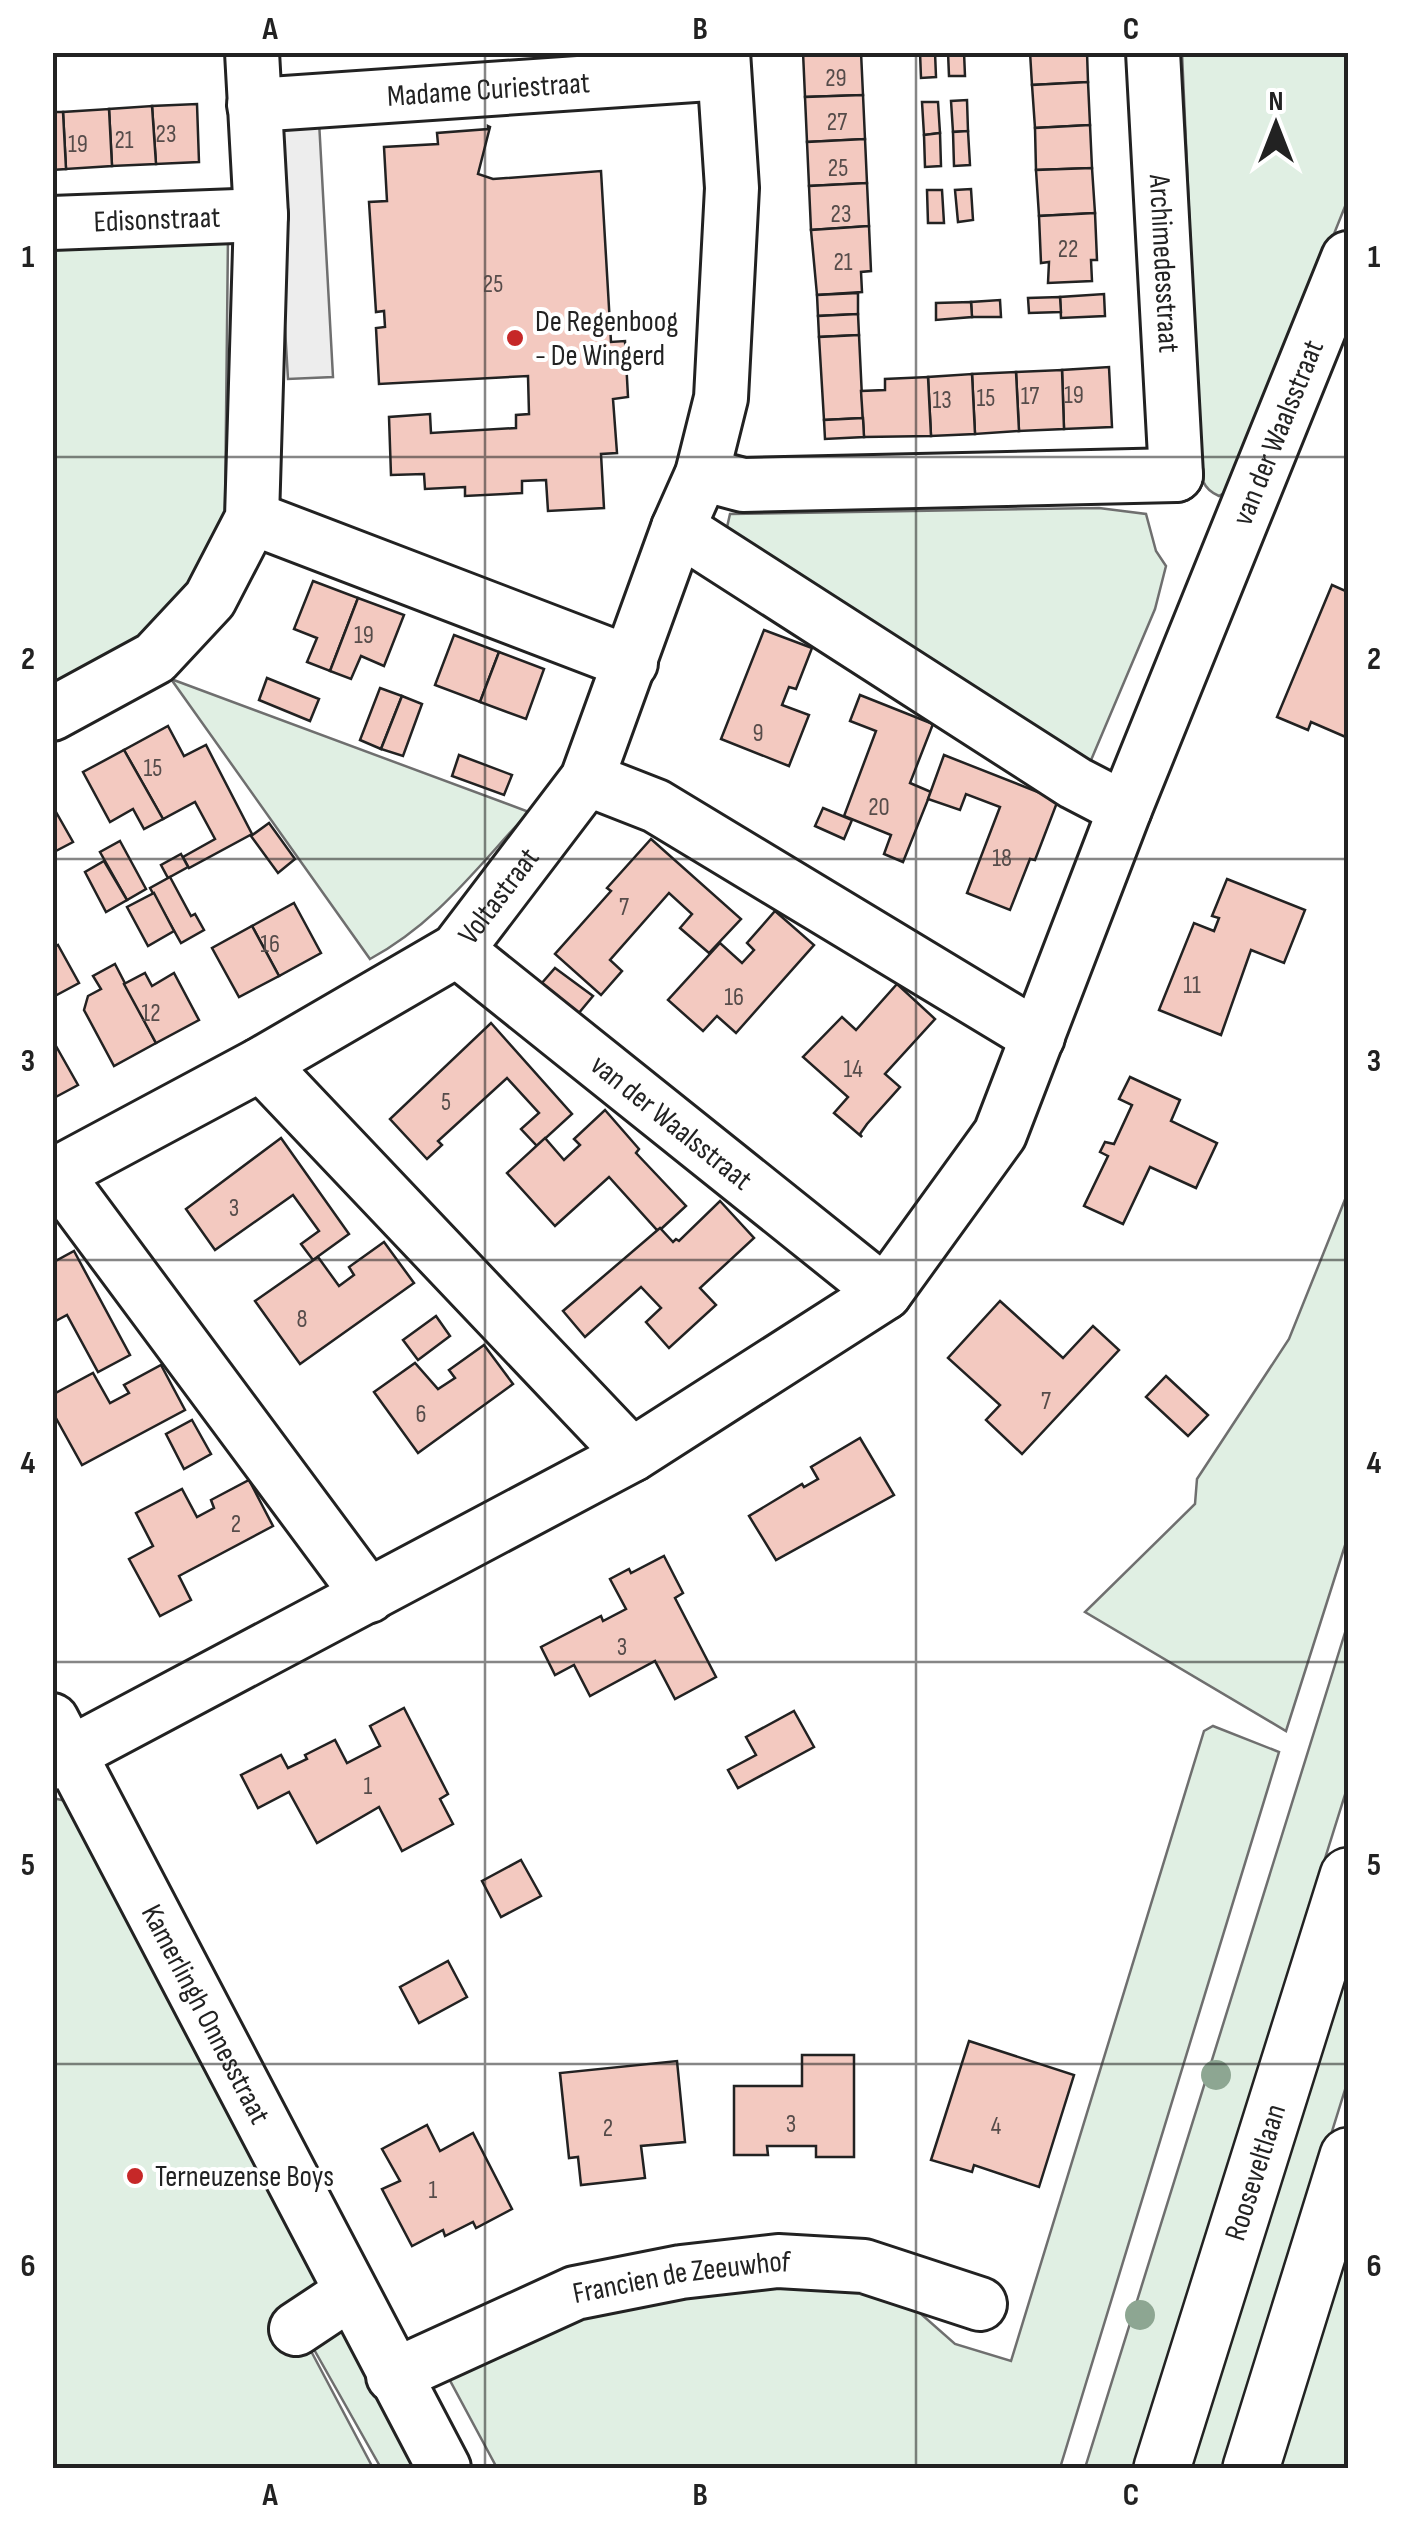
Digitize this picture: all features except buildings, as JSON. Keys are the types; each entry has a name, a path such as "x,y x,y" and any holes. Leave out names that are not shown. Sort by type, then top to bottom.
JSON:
{"main road":[{"name":"Rooseveltlaan","path":"1162,2468 1348,1876"},
{"path":"1251,2468 1348,2156"}],"street":[{"path":"52,714 154,658 210,599 252,518 261,215 252,52"},
{"name":"Archimedesstraat","path":"1152,52 1176,475"},
{"name":"Madame Curiestraat","path":"254,105 724,63"},
{"name":"Voltastraat","path":"54,1175 261,1064 456,950 587,779 678,528 702,474 722,398 732,188 724,63"},
{"name":"Edisonstraat","path":"52,223 261,215"},
{"name":"van der Waalsstraat","path":"59,1745 369,1596 632,1455 884,1293 1000,1134 1125,809 1348,258"},
{"path":"702,474 743,485 1176,475"},
{"name":"van der Waalsstraat","path":"1176,475 1229,549"},
{"path":"252,518 631,663"},
{"path":"678,528 1074,783 1125,809"},
{"path":"587,779 656,806 1038,1036"},
{"name":"van der Waalsstraat","path":"456,950 884,1293"},
{"path":"261,1064 632,1455"},
{"path":"54,1175 369,1596"},
{"name":"Kamerlingh Onnesstraat","path":"59,1745 444,2468"},
{"name":"Francien de Zeeuwhof","path":"393,2376 575,2293 682,2272 778,2261 864,2266 980,2304"},
{"path":"296,2329 350,2292"}],"green space":[{"path":"1182,53 1348,53 1348,199 1232,488 1219,496 1205,485 1201,471"},
{"path":"228,236 225,513 184,594 140,635 52,688 52,243"},
{"path":"1099,508 1146,514 1156,551 1166,566 1155,609 1086,772 725,536 730,514"},
{"path":"171,679 529,812 436,911 370,959"},
{"path":"1348,1192 1348,1536 1286,1731 1085,1612 1195,1504 1197,1479 1289,1339"},
{"path":"1348,1623 1348,1785 1134,2468 1085,2468"},
{"path":"1213,1726 1279,1752 1060,2468 497,2468 446,2373 606,2304 809,2276 904,2299 955,2344 1011,2361 1204,1731"},
{"name":"Terneuzense Boys","path":"53,1798 70,1802 327,2277 294,2319 373,2468 53,2468"},
{"path":"1348,1947 1348,2080 1227,2468 1185,2468"},
{"path":"1348,2239 1348,2468 1276,2468"},
{"path":"345,2316 429,2468 381,2468 307,2337"}],"shaded area":[{"path":"319,121 333,377 288,379 273,124"}],"place":[{"name":"De Regenboog - De Wingerd","path":"515,338"},
{"name":"Terneuzense Boys","path":"135,2176"}]}
